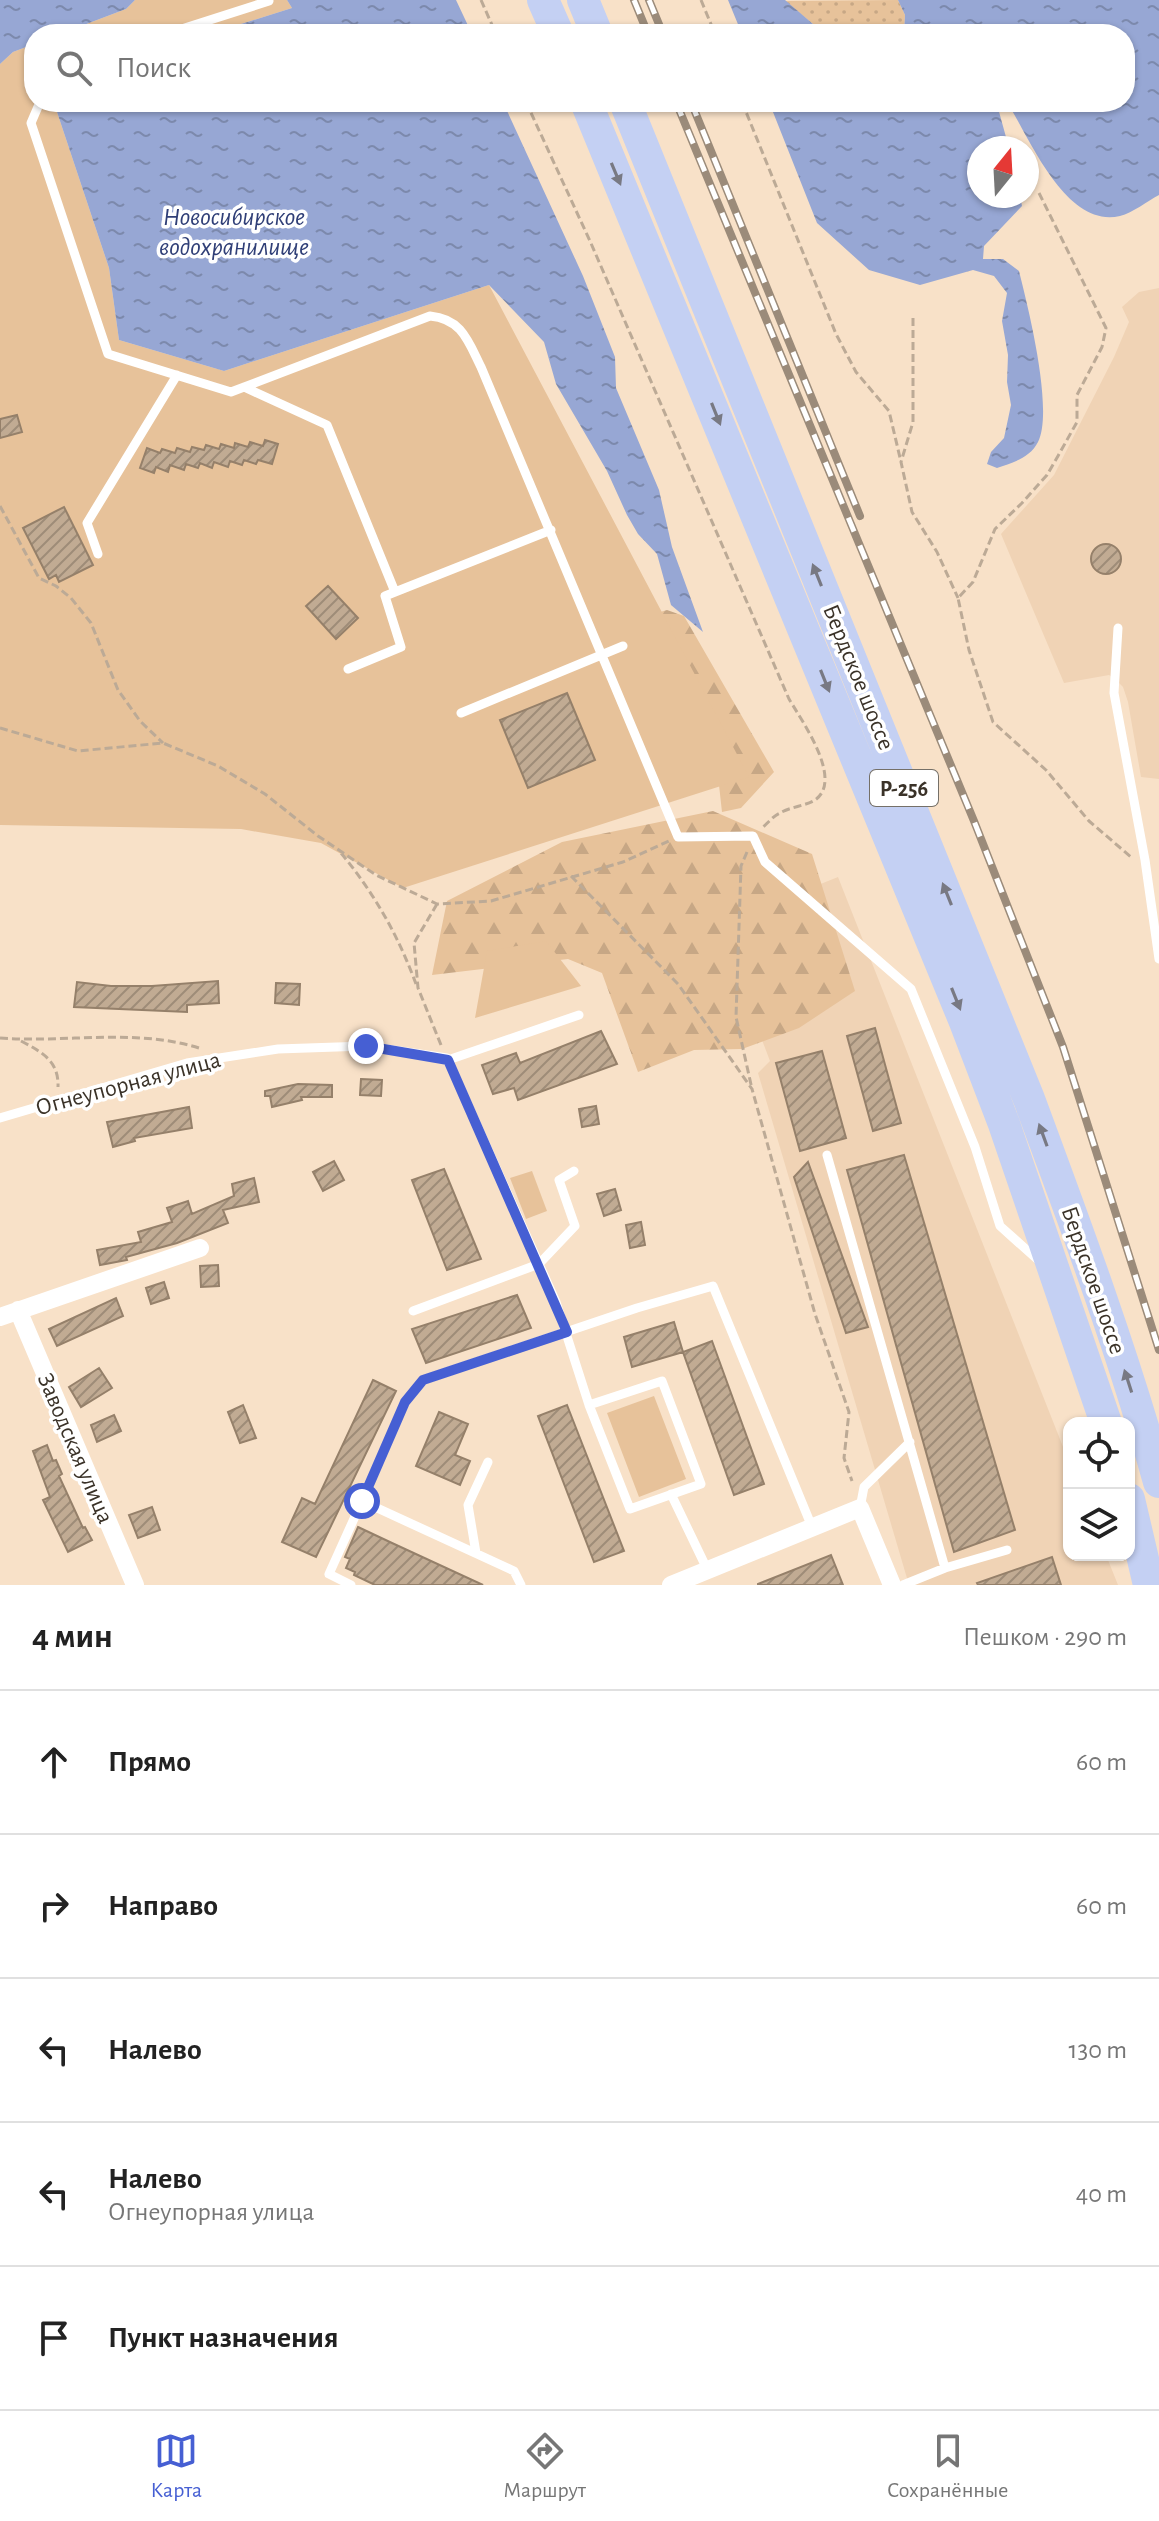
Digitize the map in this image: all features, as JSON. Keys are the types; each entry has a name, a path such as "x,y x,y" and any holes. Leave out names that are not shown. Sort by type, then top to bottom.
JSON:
{"highway":[{"path":"543,0 554,24"},
{"path":"583,0 593,24"},
{"name":"Бердское шоссе","path":"590,112 965,1022 1004,1124 1104,1417"},
{"name":"Бердское шоссе","path":"629,112 1029,1099 1090,1264 1159,1482"},
{"path":"1135,1529 1144,1574"}],"street":[{"path":"0,1317 200,1248"},
{"name":"Заводская улица","path":"18,1310 135,1585"},
{"path":"671,1585 860,1508 892,1585"}],"lane":[{"path":"197,24 269,1"},
{"path":"36,112 31,123 108,354 231,392 430,316 446,317 456,324 468,340 551,530 678,837 753,836 765,862 911,989 975,1147 1000,1226 1056,1275"},
{"path":"98,554 87,523 177,375"},
{"path":"244,387 327,425 395,592"},
{"path":"348,669 401,647 385,596 551,530"},
{"path":"1118,628 1114,693 1159,959"},
{"path":"461,713 623,646"},
{"path":"579,1015 447,1059 567,1332 589,1405 630,1509 701,1484 662,1381 589,1405"},
{"name":"Огнеупорная улица","path":"0,1118 187,1063 278,1049 366,1046 447,1059"},
{"path":"827,1155 945,1568"},
{"path":"413,1311 539,1264 575,1226 559,1180 574,1171"},
{"path":"351,1585 329,1574 405,1402 423,1380 713,1286 812,1527"},
{"path":"860,1508 864,1487 910,1442"},
{"path":"476,1553 468,1505 488,1462"},
{"path":"671,1494 707,1569"},
{"path":"362,1501 514,1571 521,1585"},
{"path":"903,1585 945,1568 1007,1550"}],"path":[{"path":"481,0 492,24"},
{"path":"701,0 711,24"},
{"path":"531,112 789,699 815,744 826,772 824,787 816,799 778,813 753,836 741,866 736,1017 752,1089 815,1314 849,1412 844,1458 860,1508"},
{"path":"746,112 836,334 856,372 889,411 912,512 937,552 958,598 969,650 993,722 1046,770 1089,821 1146,870"},
{"path":"958,598 973,582 995,529 1047,475 1077,422 1077,395 1098,355 1106,328 1039,193"},
{"path":"901,462 913,422 913,318"},
{"path":"0,506 39,578 71,598 91,623 118,690 140,721 163,743 218,766 253,787 376,875 437,904 491,901 623,862 678,837"},
{"path":"0,728 78,751 163,743"},
{"path":"338,850 370,888 403,949 447,1059"},
{"path":"571,876 678,984 752,1089"},
{"path":"418,988 414,943 437,904"},
{"path":"0,1038 140,1038 183,1043 227,1057"},
{"path":"19,1039 49,1056 59,1083 54,1102"}],"shaded area":[{"path":"1159,288 1159,779 1141,777 1123,687 1109,675 1064,683 1001,534 1054,475 1129,322 1122,307 1139,292"},
{"path":"838,877 1063,1447 1063,1561 1108,1561 1118,1585 909,1585 758,1073 770,1061 718,925"}],"green space":[{"path":"135,0 287,0 292,8 241,24 86,24 126,9"},
{"path":"898,0 905,15 905,24 813,24 785,1"},
{"path":"24,48 24,112 57,112 109,268 119,340 224,371 489,285 749,777 403,888 321,843 241,829 0,825 0,64 13,52"},
{"path":"667,610 684,616 774,772 741,808 722,812 715,749 633,620"},
{"path":"713,811 812,854 855,991 799,1028 742,1049 694,1050 638,1072 602,973 568,959 432,975 447,901 562,842"},
{"path":"546,941 581,986 475,1018 487,951"},
{"path":"532,1171 547,1211 526,1219 510,1178"},
{"path":"654,1396 686,1479 639,1497 607,1413"}],"water":[{"path":"0,0 135,0 126,9 86,24 24,24 24,48 13,52 0,64"},
{"path":"287,0 456,0 467,24 241,24 292,8"},
{"path":"728,0 785,0 813,24 738,24"},
{"path":"898,0 1159,0 1159,195 1120,216 1101,216 1083,209 1052,178 1039,158 1039,136 1026,136 1013,112 1135,112 1135,24 905,24 905,15"},
{"name":"Новосибирское водохранилище","path":"57,112 508,112 583,276 615,357 616,388 659,490 672,547 703,632 671,605 657,554 638,534 607,471 556,384 544,342 489,285 224,371 119,340 109,268"},
{"path":"773,112 999,112 1006,136 967,136 967,208 1020,208 984,246 983,259 1003,259 1019,271 1041,383 1042,427 1035,448 1014,462 997,468 987,464 991,452 1004,438 1011,405 1002,321 1007,293 994,276 973,270 920,285 869,270 817,223"}],"building":[{"path":"17,415 22,432 0,438 0,419"},
{"path":"265,440 278,444 272,464 244,460 242,465 230,461 228,467 214,462 212,468 200,463 198,468 186,464 184,470 170,465 168,472 156,467 154,473 140,468 147,448 160,453 162,449 175,453 177,448 190,452 192,447 204,450 206,445 219,449 221,444 234,448 235,443 248,447 250,442 263,446"},
{"path":"64,507 93,565 59,582 56,575 49,579 23,528"},
{"path":"1106,544 1112,545 1120,553 1120,565 1112,573 1106,574 1100,573 1092,565 1091,559 1092,553 1100,545"},
{"path":"328,586 358,618 336,639 306,606"},
{"path":"567,693 595,760 528,788 500,720"},
{"path":"218,981 219,1003 187,1005 187,1012 74,1007 77,982 152,986"},
{"path":"276,983 300,984 299,1005 275,1003"},
{"path":"875,1028 901,1123 873,1131 847,1036"},
{"path":"601,1031 617,1064 518,1100 514,1088 493,1094 482,1065 516,1053 520,1063"},
{"path":"822,1051 846,1138 800,1151 776,1063"},
{"path":"361,1079 382,1080 381,1096 360,1095"},
{"path":"298,1084 332,1085 332,1097 301,1097 302,1100 272,1107 270,1096 265,1096 265,1091"},
{"path":"596,1106 599,1124 582,1127 579,1109"},
{"path":"189,1107 192,1128 134,1138 135,1141 113,1147 107,1122"},
{"path":"904,1155 1015,1530 954,1552 847,1170"},
{"path":"334,1161 344,1180 323,1191 313,1172"},
{"path":"808,1162 868,1327 846,1333 794,1177"},
{"path":"444,1169 481,1259 447,1270 412,1180"},
{"path":"254,1178 259,1202 223,1210 228,1223 177,1243 126,1257 127,1260 100,1265 97,1250 141,1242 138,1232 172,1222 167,1208 188,1201 192,1214 234,1196 232,1184"},
{"path":"615,1189 621,1210 604,1216 597,1194"},
{"path":"641,1222 645,1245 630,1248 626,1225"},
{"path":"218,1265 219,1286 201,1287 200,1266"},
{"path":"164,1282 169,1298 151,1304 146,1288"},
{"path":"517,1295 531,1328 426,1363 412,1329"},
{"path":"116,1298 123,1316 57,1346 49,1329"},
{"path":"674,1322 683,1352 632,1367 624,1337"},
{"path":"712,1341 764,1484 734,1495 683,1352"},
{"path":"99,1368 112,1388 81,1407 69,1387"},
{"path":"373,1380 396,1391 316,1557 282,1542 302,1498 315,1504"},
{"path":"243,1405 256,1438 240,1443 228,1412"},
{"path":"567,1405 624,1551 594,1562 538,1416"},
{"path":"439,1412 468,1424 455,1455 470,1461 460,1485 416,1466"},
{"path":"114,1415 121,1431 97,1442 91,1425"},
{"path":"47,1445 83,1528 92,1540 68,1552 43,1500 50,1497 33,1451"},
{"path":"152,1507 160,1530 138,1538 129,1515"},
{"path":"358,1527 483,1585 375,1585 346,1568 350,1559 345,1557"},
{"path":"831,1555 843,1585 758,1585 758,1584"},
{"path":"1052,1557 1061,1585 977,1583"}],"railway":[{"path":"634,0 644,24"},
{"path":"649,0 659,24"},
{"path":"680,112 974,821 1063,1047 1159,1350"},
{"path":"695,112 860,516"}],"route":[{"path":"362,1501 405,1402 423,1380 567,1332 447,1058 366,1046"}]}
